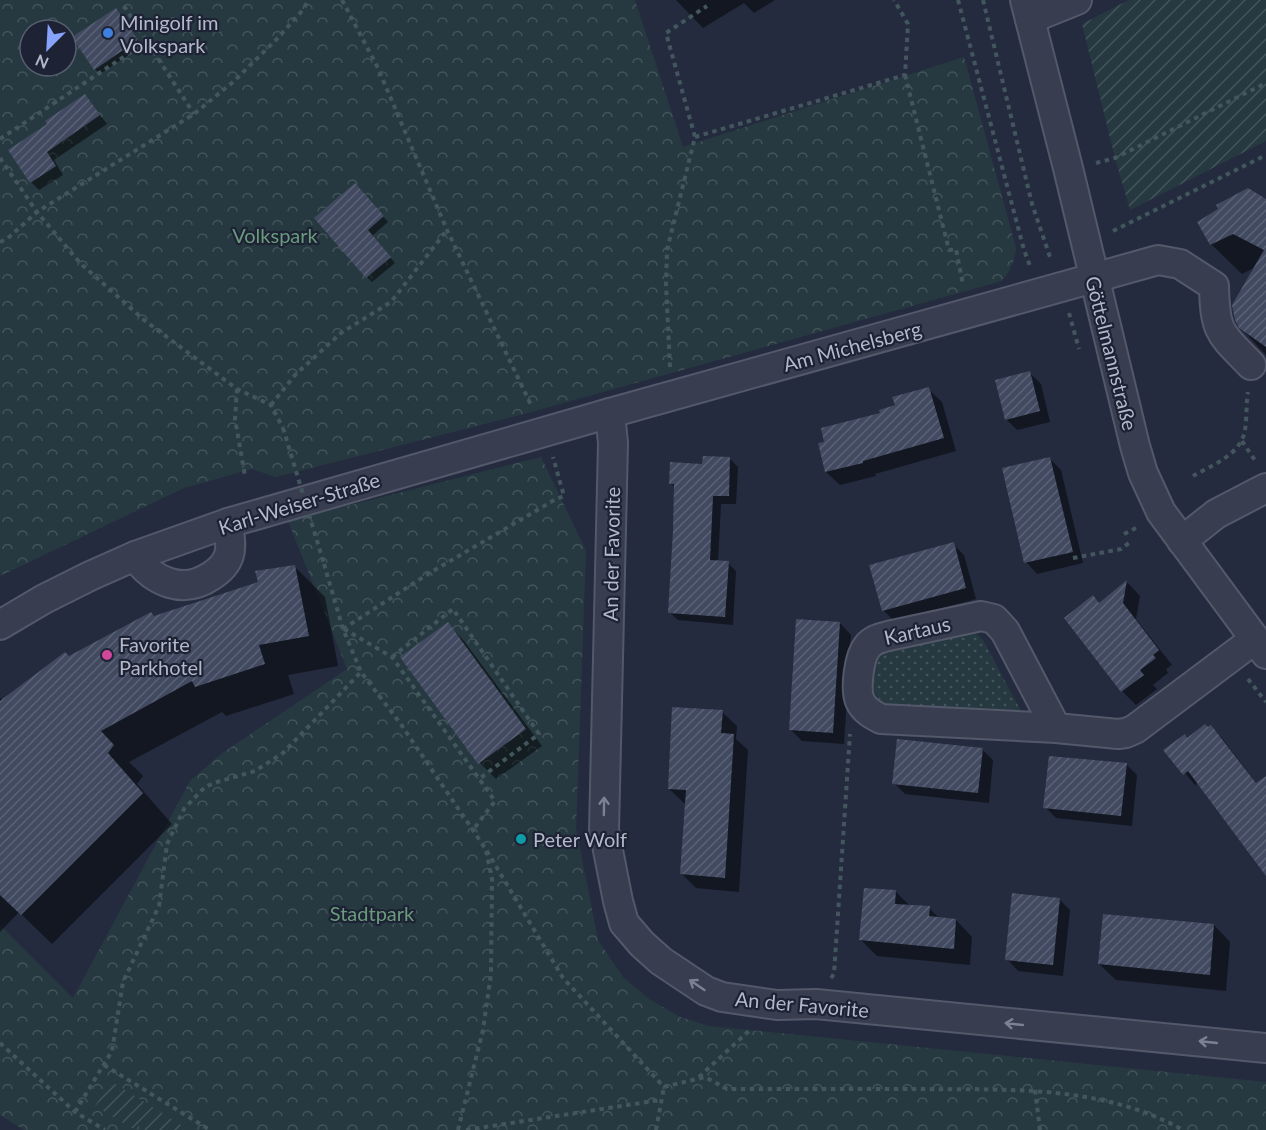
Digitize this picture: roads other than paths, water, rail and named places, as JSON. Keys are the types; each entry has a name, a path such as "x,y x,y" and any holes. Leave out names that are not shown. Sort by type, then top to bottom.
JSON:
{"street":[{"name":"Göttelmannstraße","path":"1077,0 1028,10 1143,473 1161,512 1260,646"},
{"name":"Am Michelsberg","path":"610,412 1094,279 1136,264 1158,260 1180,264 1214,286 1215,318 1222,336 1251,364"},
{"name":"Karl-Weiser-Straße","path":"0,625 81,580 135,556 228,523 610,412"},
{"name":"An der Favorite","path":"610,412 614,443 604,830 624,923 642,944 661,961 697,985 722,997 777,1005 816,1004 1266,1048"},
{"path":"1182,541 1263,478"},
{"path":"135,556 145,570 166,582 188,585 203,581 226,564 230,546 228,523"},
{"name":"Kartaus","path":"981,616 994,619 1005,631 1056,728 881,719 863,707 859,699 859,667 866,648 874,641 888,636 981,616"},
{"path":"1056,728 1126,733 1260,646"}],"place":[{"name":"Minigolf im Volkspark","path":"108,33"},
{"name":"Favorite Parkhotel","path":"107,655"},
{"name":"Peter Wolf","path":"521,839"}],"park label":[{"name":"Volkspark","path":"275,235"},
{"name":"Stadtpark","path":"372,913"}]}
